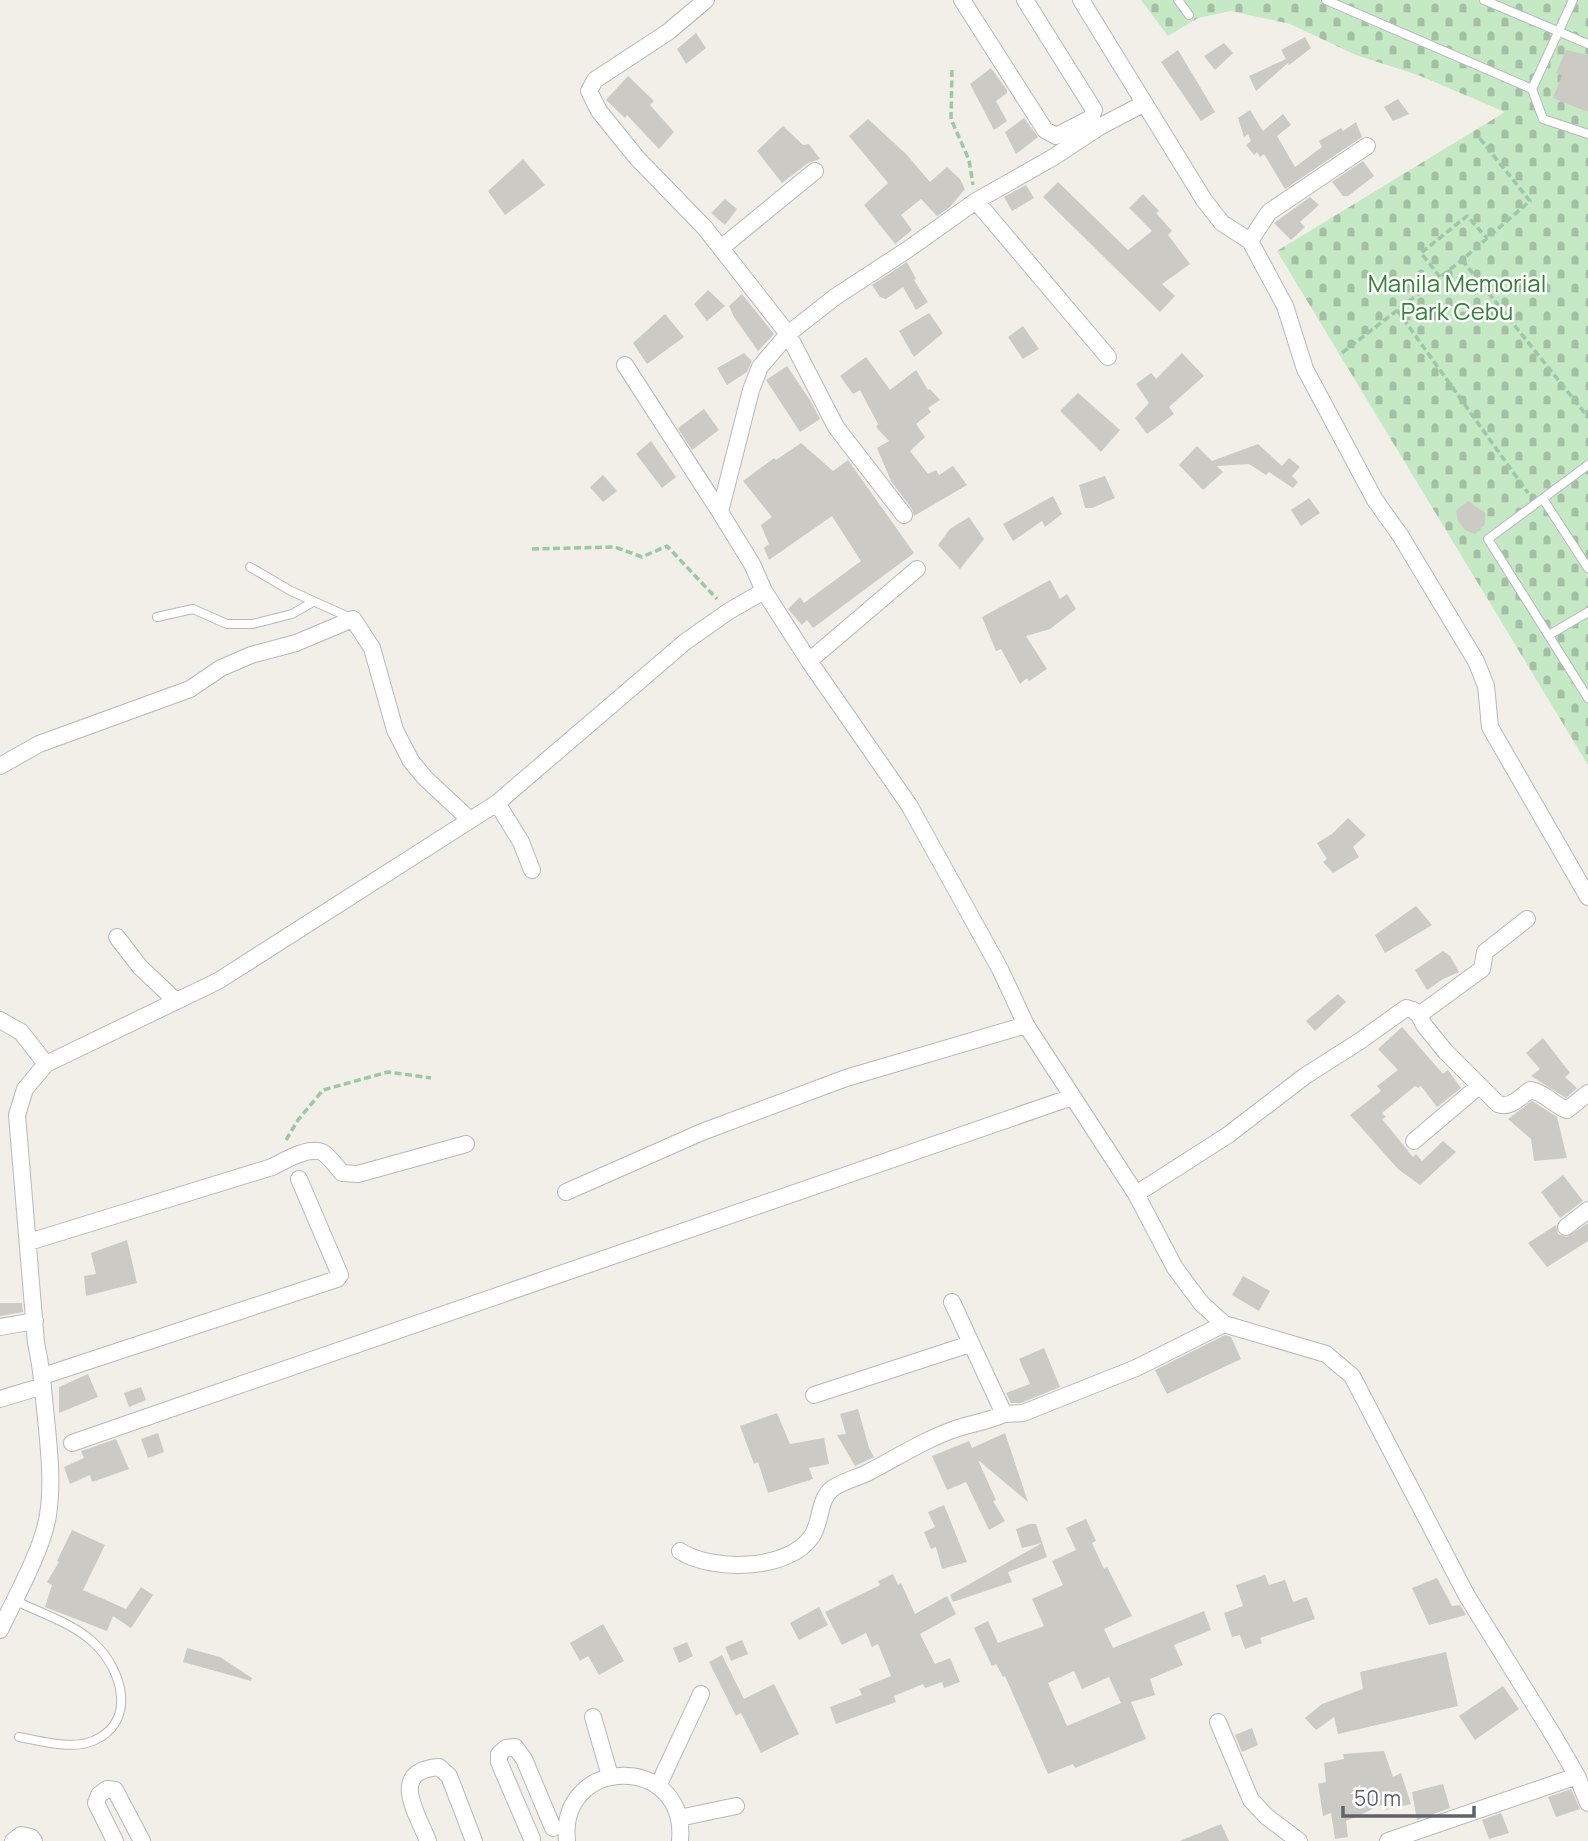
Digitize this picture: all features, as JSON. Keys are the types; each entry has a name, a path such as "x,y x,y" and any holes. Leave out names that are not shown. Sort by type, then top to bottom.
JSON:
{"street":[{"path":"706,0 668,32 595,80 589,91 599,111 637,158 721,248 788,334 836,427 904,515"},
{"path":"962,0 1045,130 1055,136 1091,118 1094,110 1025,0"},
{"path":"1081,0 1143,104 1216,215 1222,223 1250,241 1285,306 1305,369 1374,500 1400,535 1476,661 1486,686 1490,727 1588,897"},
{"path":"720,512 751,390 760,367 788,334 835,297 976,201 1143,104"},
{"path":"1250,241 1269,212 1367,146"},
{"path":"721,248 815,171"},
{"path":"976,201 1108,357"},
{"path":"625,365 752,564 764,591 909,805 1000,969 1026,1025 1136,1194 1175,1268 1201,1303 1224,1324 1326,1354 1352,1376 1467,1596 1577,1776 1588,1803"},
{"path":"809,660 917,569"},
{"path":"0,1630 32,1563 48,1517 50,1466 43,1381 36,1343 17,1115 25,1089 46,1064 218,981 497,803 685,642 729,611 764,591"},
{"path":"0,766 39,744 190,689 221,668 251,655 296,643 353,619 372,648 395,730 411,761 425,778 469,819"},
{"path":"497,803 521,842 532,870"},
{"path":"1419,1015 1482,969 1485,952 1527,919"},
{"path":"117,937 140,967 176,1001"},
{"path":"1136,1194 1228,1135 1305,1076 1406,1008 1419,1015 1439,1043 1498,1104 1510,1104 1530,1090 1540,1091 1557,1106 1567,1110 1588,1093"},
{"path":"0,1020 22,1032 46,1064"},
{"path":"566,1192 702,1132 846,1078 1026,1025"},
{"path":"1413,1140 1479,1086"},
{"path":"72,1443 1072,1097"},
{"path":"29,1242 272,1167 306,1152 317,1150 324,1153 342,1173 358,1174 466,1144"},
{"path":"0,1399 43,1381 337,1279 340,1275 299,1179"},
{"path":"1566,1227 1588,1210"},
{"path":"952,1302 1004,1414"},
{"path":"0,1327 35,1321"},
{"path":"680,1551 708,1563 730,1566 785,1556 812,1537 823,1502 832,1489 922,1442 1004,1414 1023,1413 1136,1368 1224,1324"},
{"path":"814,1395 970,1344"},
{"path":"658,1786 701,1694"},
{"path":"593,1717 610,1776"},
{"path":"1218,1722 1251,1800 1299,1841"},
{"path":"567,1841 560,1824 524,1759 515,1747 506,1748 499,1754 499,1762 530,1840 560,1824 578,1797 597,1781 610,1776 635,1776 658,1786 674,1806 679,1818 680,1841"},
{"path":"428,1841 409,1793 416,1774 428,1768 439,1768 449,1776 474,1841"},
{"path":"1388,1841 1577,1776"},
{"path":"115,1841 96,1803 99,1795 107,1789 115,1790 142,1841"},
{"path":"679,1818 736,1806"},
{"path":"13,1841 21,1835 31,1837 34,1841"}],"lane":[{"path":"1178,0 1189,15"},
{"path":"1326,0 1532,89"},
{"path":"1484,0 1558,34 1588,44"},
{"path":"1573,0 1532,89 1543,119 1588,134"},
{"path":"1588,465 1488,539 1588,698"},
{"path":"1540,502 1588,568"},
{"path":"250,567 313,602 328,606 353,619"},
{"path":"157,617 193,609 227,624 253,624 292,614 313,602"},
{"path":"1549,635 1588,612"},
{"path":"14,1600 80,1632 95,1644 113,1664 122,1690 121,1708 109,1731 92,1741 66,1745 19,1737"}],"path":[{"path":"952,70 951,119 969,160 976,201"},
{"path":"1342,353 1462,260 1530,201 1477,135"},
{"path":"1440,277 1421,253 1467,216 1487,238"},
{"path":"1462,260 1588,417"},
{"path":"1397,310 1540,502"},
{"path":"532,549 615,547 642,557 667,546 729,611"},
{"path":"272,1167 298,1120 323,1090 388,1072 431,1078"}],"green space":[{"name":"Manila Memorial Park Cebu","path":"1141,0 1588,0 1588,765 1277,251 1505,112 1418,75 1356,55 1290,24 1231,11 1198,18 1168,36"}],"building":[{"path":"696,33 706,48 686,64 677,49"},
{"path":"1305,37 1311,48 1289,65 1288,63 1256,91 1249,76 1286,59 1281,50"},
{"path":"1224,43 1233,53 1215,70 1204,56"},
{"path":"1178,50 1215,112 1201,121 1161,62"},
{"path":"1566,50 1588,55 1588,112 1553,98 1562,75 1556,73"},
{"path":"991,68 1007,90 1007,93 996,101 1007,121 994,130 970,84"},
{"path":"628,76 654,101 650,105 674,132 659,149 627,115 625,118 606,100"},
{"path":"1398,99 1409,114 1393,121 1384,107"},
{"path":"1250,110 1263,131 1283,114 1291,125 1277,136 1295,167 1322,147 1319,141 1341,128 1343,131 1356,122 1362,137 1285,189 1264,154 1260,157 1257,152 1254,155 1246,145 1251,141 1248,134 1244,137 1238,118"},
{"path":"1024,118 1038,137 1016,154 1005,132"},
{"path":"868,119 906,154 930,182 947,167 960,179 965,189 950,207 937,216 921,199 901,215 912,230 895,244 864,205 888,183 849,136"},
{"path":"783,126 803,145 809,144 820,159 808,163 782,183 757,151"},
{"path":"523,159 545,185 505,215 488,191"},
{"path":"1363,161 1374,176 1348,196 1343,196 1332,182"},
{"path":"1058,182 1128,250 1152,231 1129,208 1143,194 1159,211 1156,213 1172,231 1168,235 1190,264 1162,284 1175,296 1160,312 1043,197"},
{"path":"1026,185 1034,198 1012,211 1004,197"},
{"path":"1310,197 1319,205 1300,222 1305,227 1291,240 1274,223"},
{"path":"725,199 737,209 725,225 711,213"},
{"path":"907,262 916,279 914,280 928,302 916,310 903,287 886,299 880,297 872,285"},
{"path":"708,290 725,306 707,321 694,304"},
{"path":"742,294 774,334 758,351 729,306"},
{"path":"929,313 943,333 914,357 899,331"},
{"path":"665,314 684,337 647,364 633,343"},
{"path":"1023,326 1039,349 1023,359 1008,337"},
{"path":"744,353 752,361 747,372 727,385 717,368"},
{"path":"1182,353 1204,376 1169,407 1174,414 1147,434 1135,418 1149,403 1136,384 1151,373 1156,379"},
{"path":"866,357 890,390 916,370 928,390 940,400 928,408 931,412 916,424 925,437 910,451 928,474 936,470 939,475 953,466 967,485 914,516 912,509 891,481 877,448 889,441 876,427 878,424 860,390 853,394 840,376"},
{"path":"787,366 820,419 800,432 766,380"},
{"path":"1078,393 1120,430 1101,452 1060,411"},
{"path":"704,409 719,430 692,450 678,428"},
{"path":"651,441 676,477 662,488 636,454"},
{"path":"801,443 833,471 848,460 914,553 813,628 807,620 802,625 788,609 800,597 804,603 861,561 832,516 769,560 764,548 769,544 761,525 772,517 743,481 774,458 776,460"},
{"path":"1258,444 1282,466 1289,458 1300,467 1292,476 1298,482 1293,488 1269,472 1266,475 1249,464 1217,466 1223,472 1203,490 1179,465 1197,446 1212,461"},
{"path":"603,475 617,491 603,502 590,487"},
{"path":"1105,476 1115,498 1092,508 1085,508 1079,485"},
{"path":"1053,496 1062,514 1045,527 1042,521 1013,541 1003,524"},
{"path":"1309,498 1320,513 1301,526 1291,510"},
{"path":"1468,501 1485,513 1485,524 1475,534 1465,530 1458,521 1456,511"},
{"path":"969,517 984,539 960,569 938,545 950,529"},
{"path":"1050,580 1060,599 1067,594 1076,609 1050,629 1026,636 1047,669 1020,684 1001,649 996,651 982,617"},
{"path":"1348,818 1366,835 1353,847 1359,857 1333,873 1323,862 1327,859 1317,843 1332,834"},
{"path":"1416,906 1432,925 1385,953 1375,935"},
{"path":"1443,951 1450,956 1459,972 1427,990 1415,970"},
{"path":"1338,994 1346,1002 1315,1031 1306,1021"},
{"path":"1402,1027 1443,1074 1448,1070 1461,1088 1437,1107 1421,1086 1415,1086 1382,1113 1386,1117 1382,1119 1413,1157 1416,1154 1422,1161 1443,1141 1456,1152 1420,1185 1398,1169 1350,1115 1381,1091 1377,1086 1398,1070 1378,1049"},
{"path":"1543,1038 1570,1073 1565,1077 1577,1088 1566,1098 1531,1076 1540,1069 1526,1053"},
{"path":"1532,1101 1557,1117 1567,1158 1534,1161 1531,1139 1508,1119"},
{"path":"1563,1175 1583,1201 1560,1218 1541,1192"},
{"path":"1588,1223 1588,1241 1547,1267 1528,1243 1556,1225 1558,1234 1567,1237"},
{"path":"127,1240 137,1283 86,1296 84,1276 96,1274 91,1253"},
{"path":"1243,1276 1270,1291 1259,1311 1232,1295"},
{"path":"0,1303 22,1303 23,1312 0,1316"},
{"path":"1225,1335 1231,1337 1241,1359 1167,1394 1155,1370"},
{"path":"1044,1348 1060,1387 1021,1403 1011,1403 1006,1393 1030,1384 1019,1359"},
{"path":"88,1374 98,1397 59,1413 59,1387"},
{"path":"141,1387 146,1400 129,1407 124,1393"},
{"path":"858,1409 874,1457 855,1466 837,1435 846,1434 840,1414"},
{"path":"777,1413 790,1444 824,1438 829,1464 809,1468 813,1479 768,1493 758,1462 754,1464 740,1426"},
{"path":"158,1433 164,1452 148,1458 141,1439"},
{"path":"1005,1433 1028,1502 978,1460 996,1500 993,1501 1005,1521 989,1530 966,1482 947,1490 932,1456 969,1441 972,1448"},
{"path":"116,1439 129,1469 92,1482 90,1475 70,1484 64,1467 84,1458 81,1451"},
{"path":"944,1505 967,1562 942,1569 936,1547 931,1549 924,1532 935,1527 928,1512"},
{"path":"1086,1519 1096,1541 1092,1543 1104,1569 1107,1567 1132,1616 1104,1629 1113,1648 1204,1611 1211,1630 1174,1645 1183,1665 1150,1679 1155,1695 1131,1702 1146,1739 1075,1768 1073,1764 1048,1774 1005,1676 1003,1677 996,1664 992,1666 974,1628 988,1621 998,1643 1044,1626 1032,1599 1063,1585 1052,1561 1076,1550 1066,1528","holes":["1074,1671 1082,1689 1109,1677 1121,1703 1067,1726 1048,1683"]},
{"path":"1036,1524 1047,1557 1008,1572 1012,1582 953,1602 950,1595 1042,1543 1022,1548 1016,1529"},
{"path":"72,1530 105,1545 83,1590 126,1609 141,1587 153,1595 131,1628 113,1616 107,1631 45,1607 52,1585 47,1582 59,1562 57,1561"},
{"path":"893,1574 898,1585 901,1583 915,1614 947,1596 956,1614 920,1634 935,1664 950,1658 960,1682 944,1688 942,1682 925,1688 923,1684 894,1696 896,1702 836,1724 830,1707 862,1695 859,1689 891,1676 878,1644 872,1647 866,1633 842,1645 825,1612 880,1585 878,1581"},
{"path":"1265,1575 1269,1585 1285,1580 1293,1602 1307,1597 1315,1619 1260,1638 1262,1643 1245,1649 1240,1635 1232,1637 1224,1613 1243,1606 1236,1585"},
{"path":"1437,1578 1452,1606 1460,1605 1466,1615 1429,1625 1412,1588"},
{"path":"819,1607 828,1625 799,1640 790,1623"},
{"path":"603,1624 624,1661 599,1675 588,1656 580,1661 570,1643"},
{"path":"742,1640 748,1654 731,1661 725,1647"},
{"path":"687,1642 693,1656 679,1663 673,1648"},
{"path":"187,1648 220,1657 252,1678 251,1681 183,1662"},
{"path":"1446,1652 1458,1706 1338,1734 1334,1717 1316,1730 1305,1718 1322,1704 1363,1689 1360,1672"},
{"path":"722,1655 744,1699 774,1684 799,1734 761,1753 741,1713 736,1716 709,1662"},
{"path":"1503,1686 1519,1709 1475,1740 1459,1716"},
{"path":"1252,1728 1258,1745 1242,1752 1235,1735"},
{"path":"1384,1751 1393,1777 1401,1773 1411,1804 1386,1810 1384,1804 1346,1821 1348,1837 1335,1839 1331,1813 1323,1816 1318,1784 1326,1782 1324,1763 1344,1759 1343,1754"},
{"path":"1443,1784 1450,1808 1417,1820 1412,1792"},
{"path":"1571,1789 1580,1809 1556,1817 1548,1797"},
{"path":"1501,1813 1509,1833 1489,1839 1482,1820"},
{"path":"1221,1824 1229,1841 1180,1841"}]}
